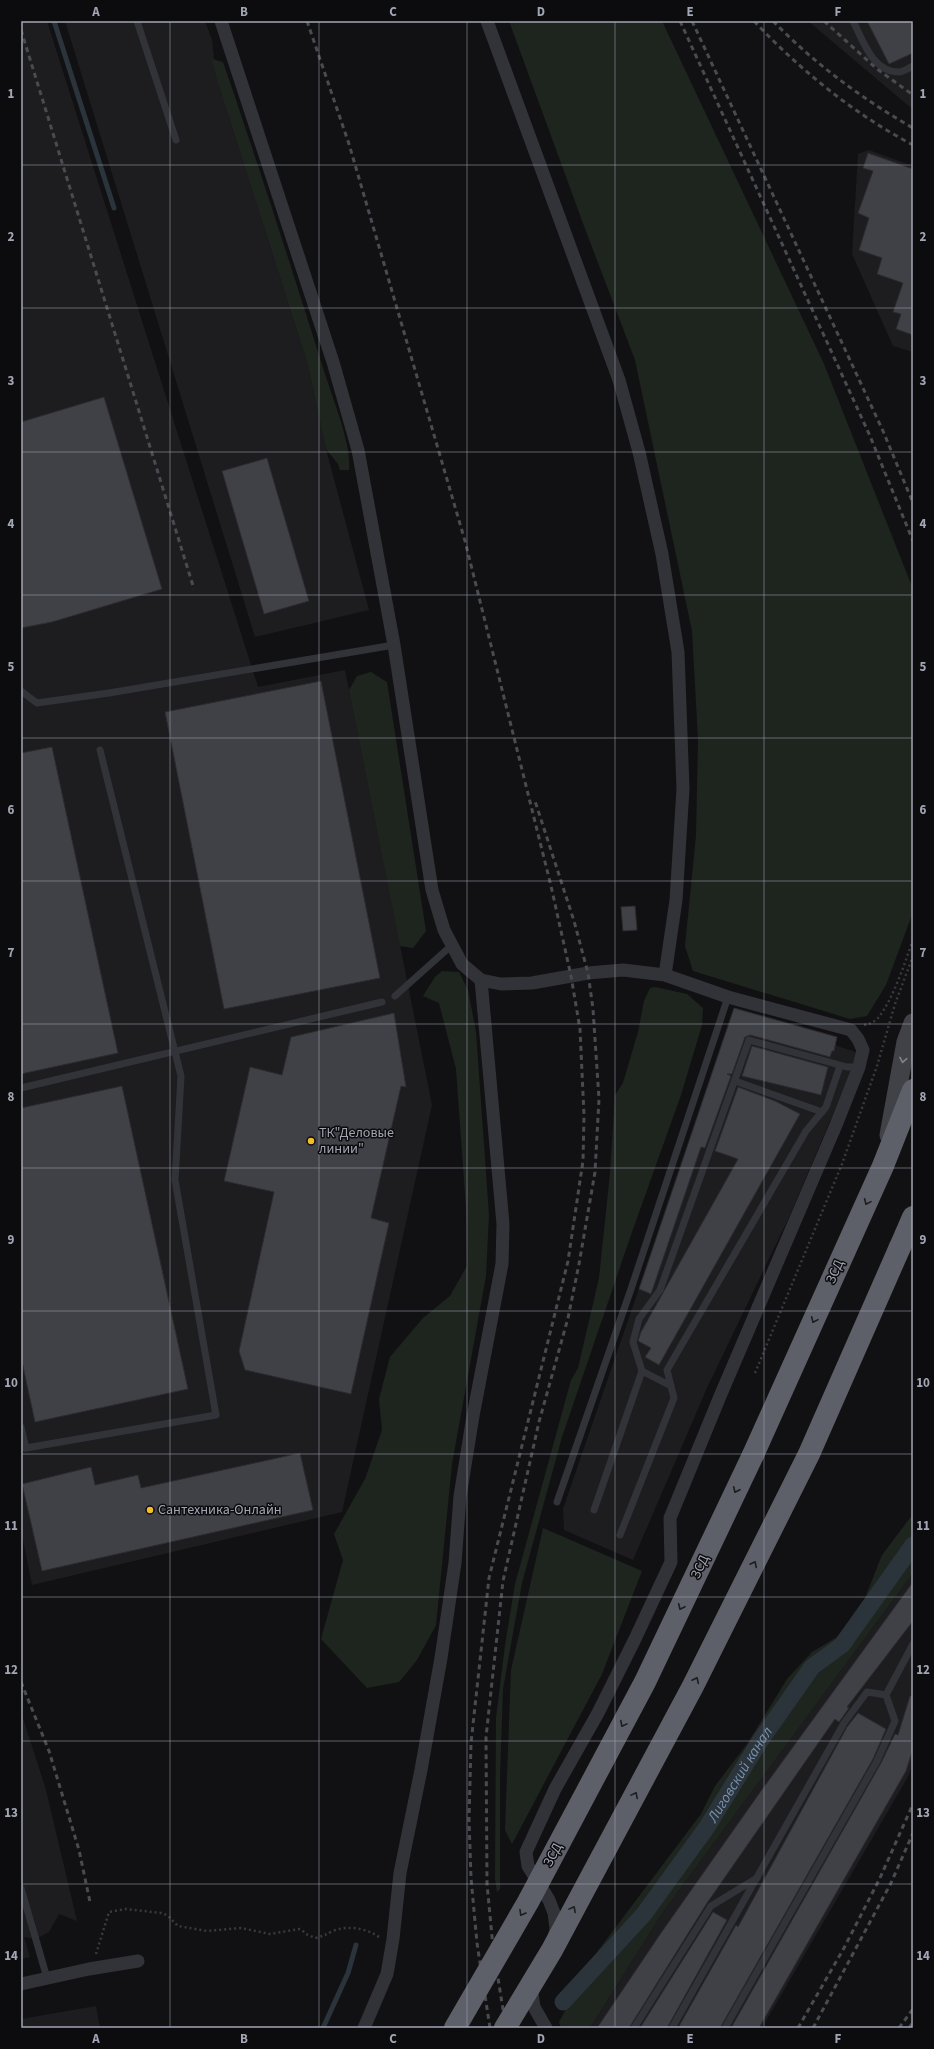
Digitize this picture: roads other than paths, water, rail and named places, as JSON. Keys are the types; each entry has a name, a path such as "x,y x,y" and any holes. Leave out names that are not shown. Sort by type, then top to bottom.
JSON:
{"highway":[{"name":"ЗСД","path":"455,2028 528,1902 645,1682 753,1455 883,1166 913,1090"},
{"path":"505,2028 552,1950 690,1691 809,1454 913,1217"}],"main road":[{"path":"883,1166 906,1042 913,1023"}],"street":[{"path":"220,21 333,362 358,450 394,646 432,890 444,930 462,964 481,980 501,984 532,983 588,973 623,970 665,975 728,997 851,1030 858,1039 863,1050 859,1067 836,1126 721,1394 670,1518 671,1562 635,1640 598,1713 555,1789 526,1852 528,1866 549,1900 554,1914 556,1928 553,1940 535,1972 530,1990 534,2007 546,2028"},
{"path":"487,21 619,380 639,452 662,554 678,652 683,789 676,900 665,975"},
{"path":"364,2028 387,1974 393,1939 400,1872 421,1770 441,1658 455,1563 460,1496 473,1416 502,1264 503,1224 481,980"},
{"path":"21,1984 89,1969 138,1961"}],"lane":[{"path":"137,21 176,140"},
{"path":"853,21 872,59 888,70 900,72 913,66"},
{"path":"21,691 37,703 109,693 394,646"},
{"path":"21,1427 23,1448 216,1415 175,1180 181,1076 100,750"},
{"path":"395,996 452,945"},
{"path":"557,1502 631,1288 728,997"},
{"path":"21,1088 382,1002"},
{"path":"594,1510 642,1371 633,1342 639,1319 660,1290 749,1040 840,1066 859,1067"},
{"path":"620,1535 674,1398 667,1370 806,1131 826,1107 840,1066"},
{"path":"735,1081 822,1112"},
{"path":"642,1371 671,1386"},
{"path":"725,2028 877,1761 895,1721 886,1695 913,1644"},
{"path":"672,2028 844,1723 867,1692 886,1695"},
{"path":"634,2028 711,1906 758,1877"},
{"path":"21,1888 47,1978"}],"waterway":[{"path":"54,21 114,208"},
{"name":"Лиговский канал","path":"563,2002 644,1914 707,1827 760,1741 812,1667 842,1645 913,1545"},
{"path":"323,2028 348,1973 356,1945"}],"railway":[{"path":"307,21 349,144 465,541 551,886 571,976 580,1029 584,1115 583,1161 568,1261 489,1578 471,1743 469,1820 471,1878 477,1943 490,2028"},
{"path":"680,21 870,436 913,541"},
{"path":"692,21 883,431 913,503"},
{"path":"754,21 790,57 829,90 891,133 913,145"},
{"path":"773,21 805,52 839,79 875,105 913,128"},
{"path":"824,21 877,69 913,95"},
{"path":"21,30 194,589"},
{"path":"506,2028 493,1947 487,1884 486,1737 503,1581 539,1422 568,1318 579,1264 595,1172 599,1099 593,1009 588,973 574,921 535,801"},
{"path":"21,1682 49,1751 79,1850 90,1902"},
{"path":"798,2028 844,1948 880,1878 913,1804"},
{"path":"813,2028 891,1883 913,1833"},
{"path":"899,2028 913,2009"},
{"path":"909,2028 913,2022"}],"place":[{"name":"ТК\"Деловые линии\"","path":"311,1141"},
{"name":"Сантехника-Онлайн","path":"150,1510"}]}
